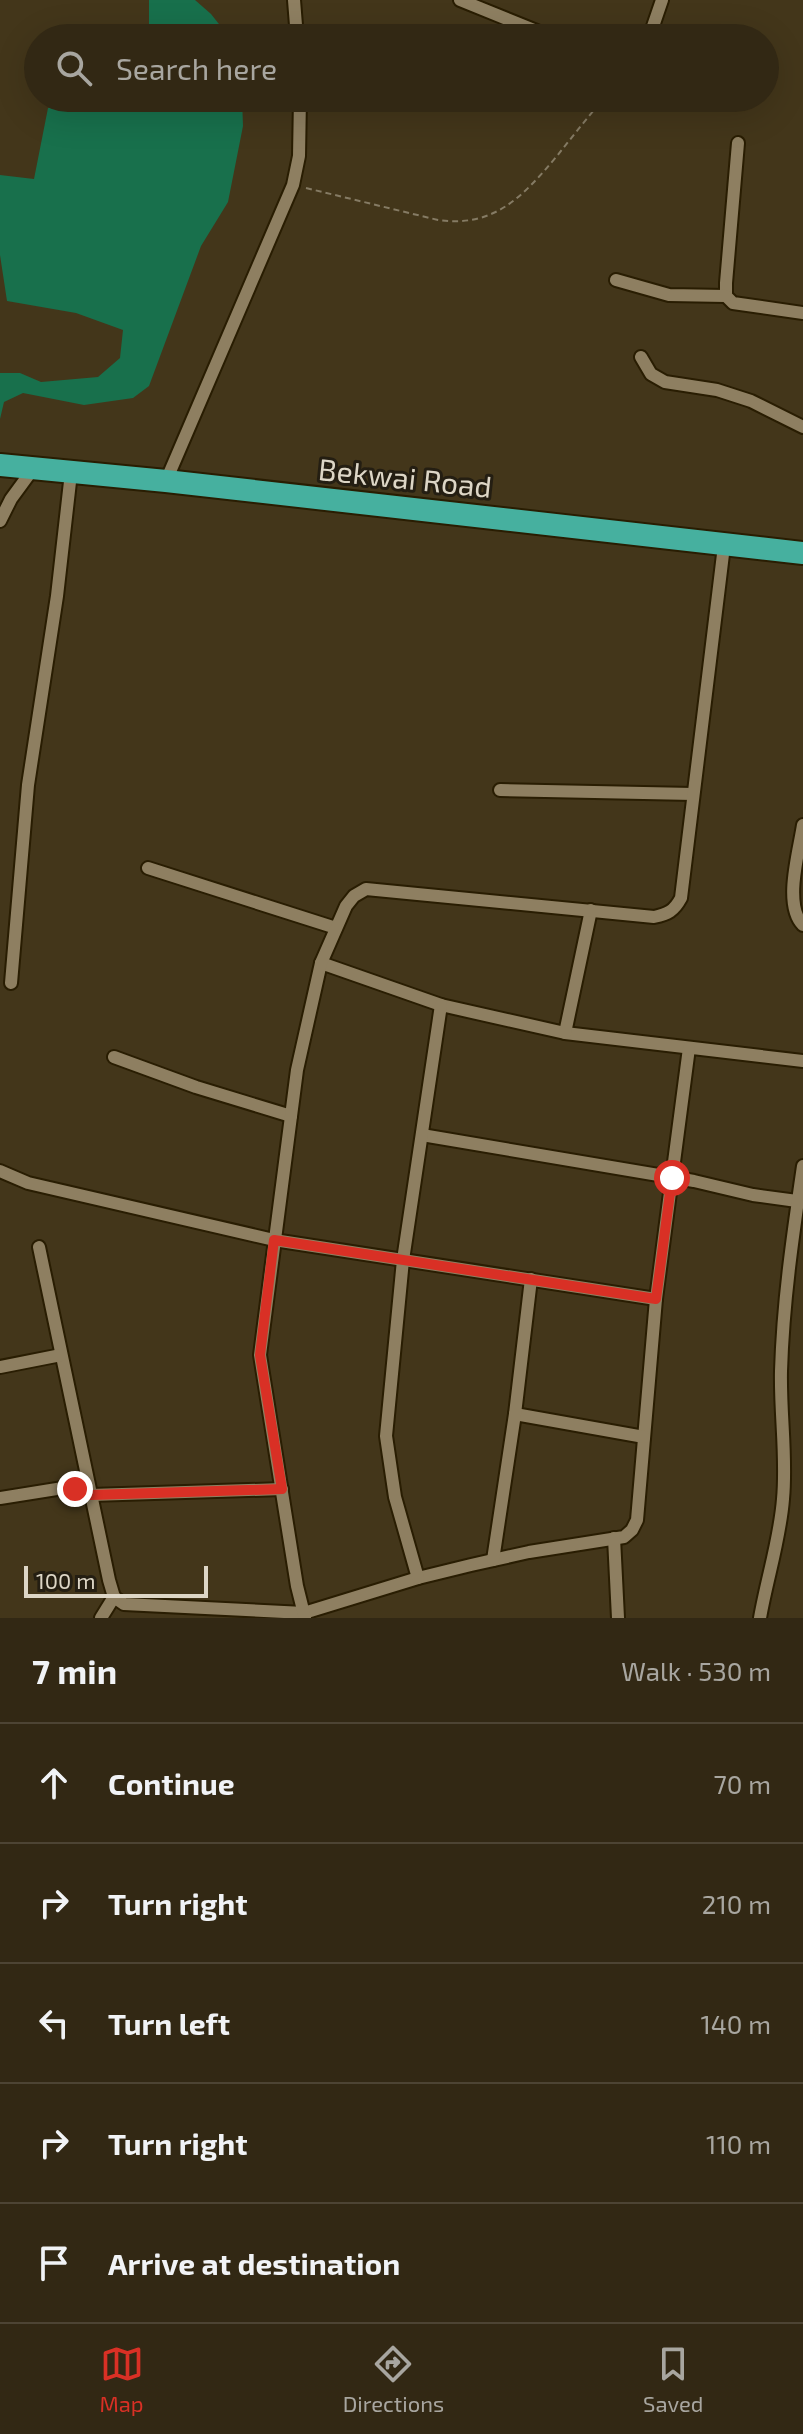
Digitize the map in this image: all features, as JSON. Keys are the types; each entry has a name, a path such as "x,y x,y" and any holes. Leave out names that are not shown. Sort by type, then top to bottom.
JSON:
{"highway":[{"name":"Bekwai Road","path":"0,465 166,481 724,546 802,549"}],"street":[{"path":"294,0 296,24"},
{"path":"460,0 519,24"},
{"path":"654,24 662,0"},
{"path":"166,481 293,185 299,156 300,112"},
{"path":"726,296 738,143"},
{"path":"616,280 669,295 726,296 733,303 803,313"},
{"path":"641,357 651,374 665,382 717,390 751,401 803,427"},
{"path":"0,521 11,499 33,469"},
{"path":"11,983 28,785 57,596 71,473"},
{"path":"304,1615 260,1355 297,1070 321,963 346,906 354,896 366,889 654,917 675,910 681,898 724,546"},
{"path":"500,790 693,794"},
{"path":"803,825 792,901 797,919 803,925"},
{"path":"148,868 336,928"},
{"path":"565,1033 591,910"},
{"path":"321,963 441,1005 565,1033 803,1061"},
{"path":"418,1578 395,1497 386,1436 403,1260 441,1005"},
{"path":"39,1247 114,1597 124,1604 175,1612 304,1615 418,1578 529,1552 624,1537 637,1520 656,1299 689,1048"},
{"path":"114,1057 196,1087 291,1116"},
{"path":"422,1135 797,1201"},
{"path":"760,1618 784,1496 782,1334 803,1166"},
{"path":"0,1171 28,1183 274,1240 656,1299"},
{"path":"493,1560 531,1279"},
{"path":"0,1367 61,1355"},
{"path":"515,1414 644,1437"},
{"path":"0,1498 63,1488 91,1495 282,1489"},
{"path":"614,1538 618,1618"},
{"path":"101,1618 114,1597"}],"path":[{"path":"293,185 438,220 459,223 484,218 524,195 592,112"}],"green space":[{"path":"149,0 195,0 219,24 149,24"},
{"path":"47,112 242,112 243,126 228,202 201,246 149,386 133,398 84,405 23,393 4,402 0,419 0,373 20,373 41,382 98,377 120,358 123,330 76,313 7,301 0,255 0,175 34,179"}],"route":[{"path":"75,1489 91,1495 282,1489 260,1355 274,1240 656,1299 672,1178"}]}
